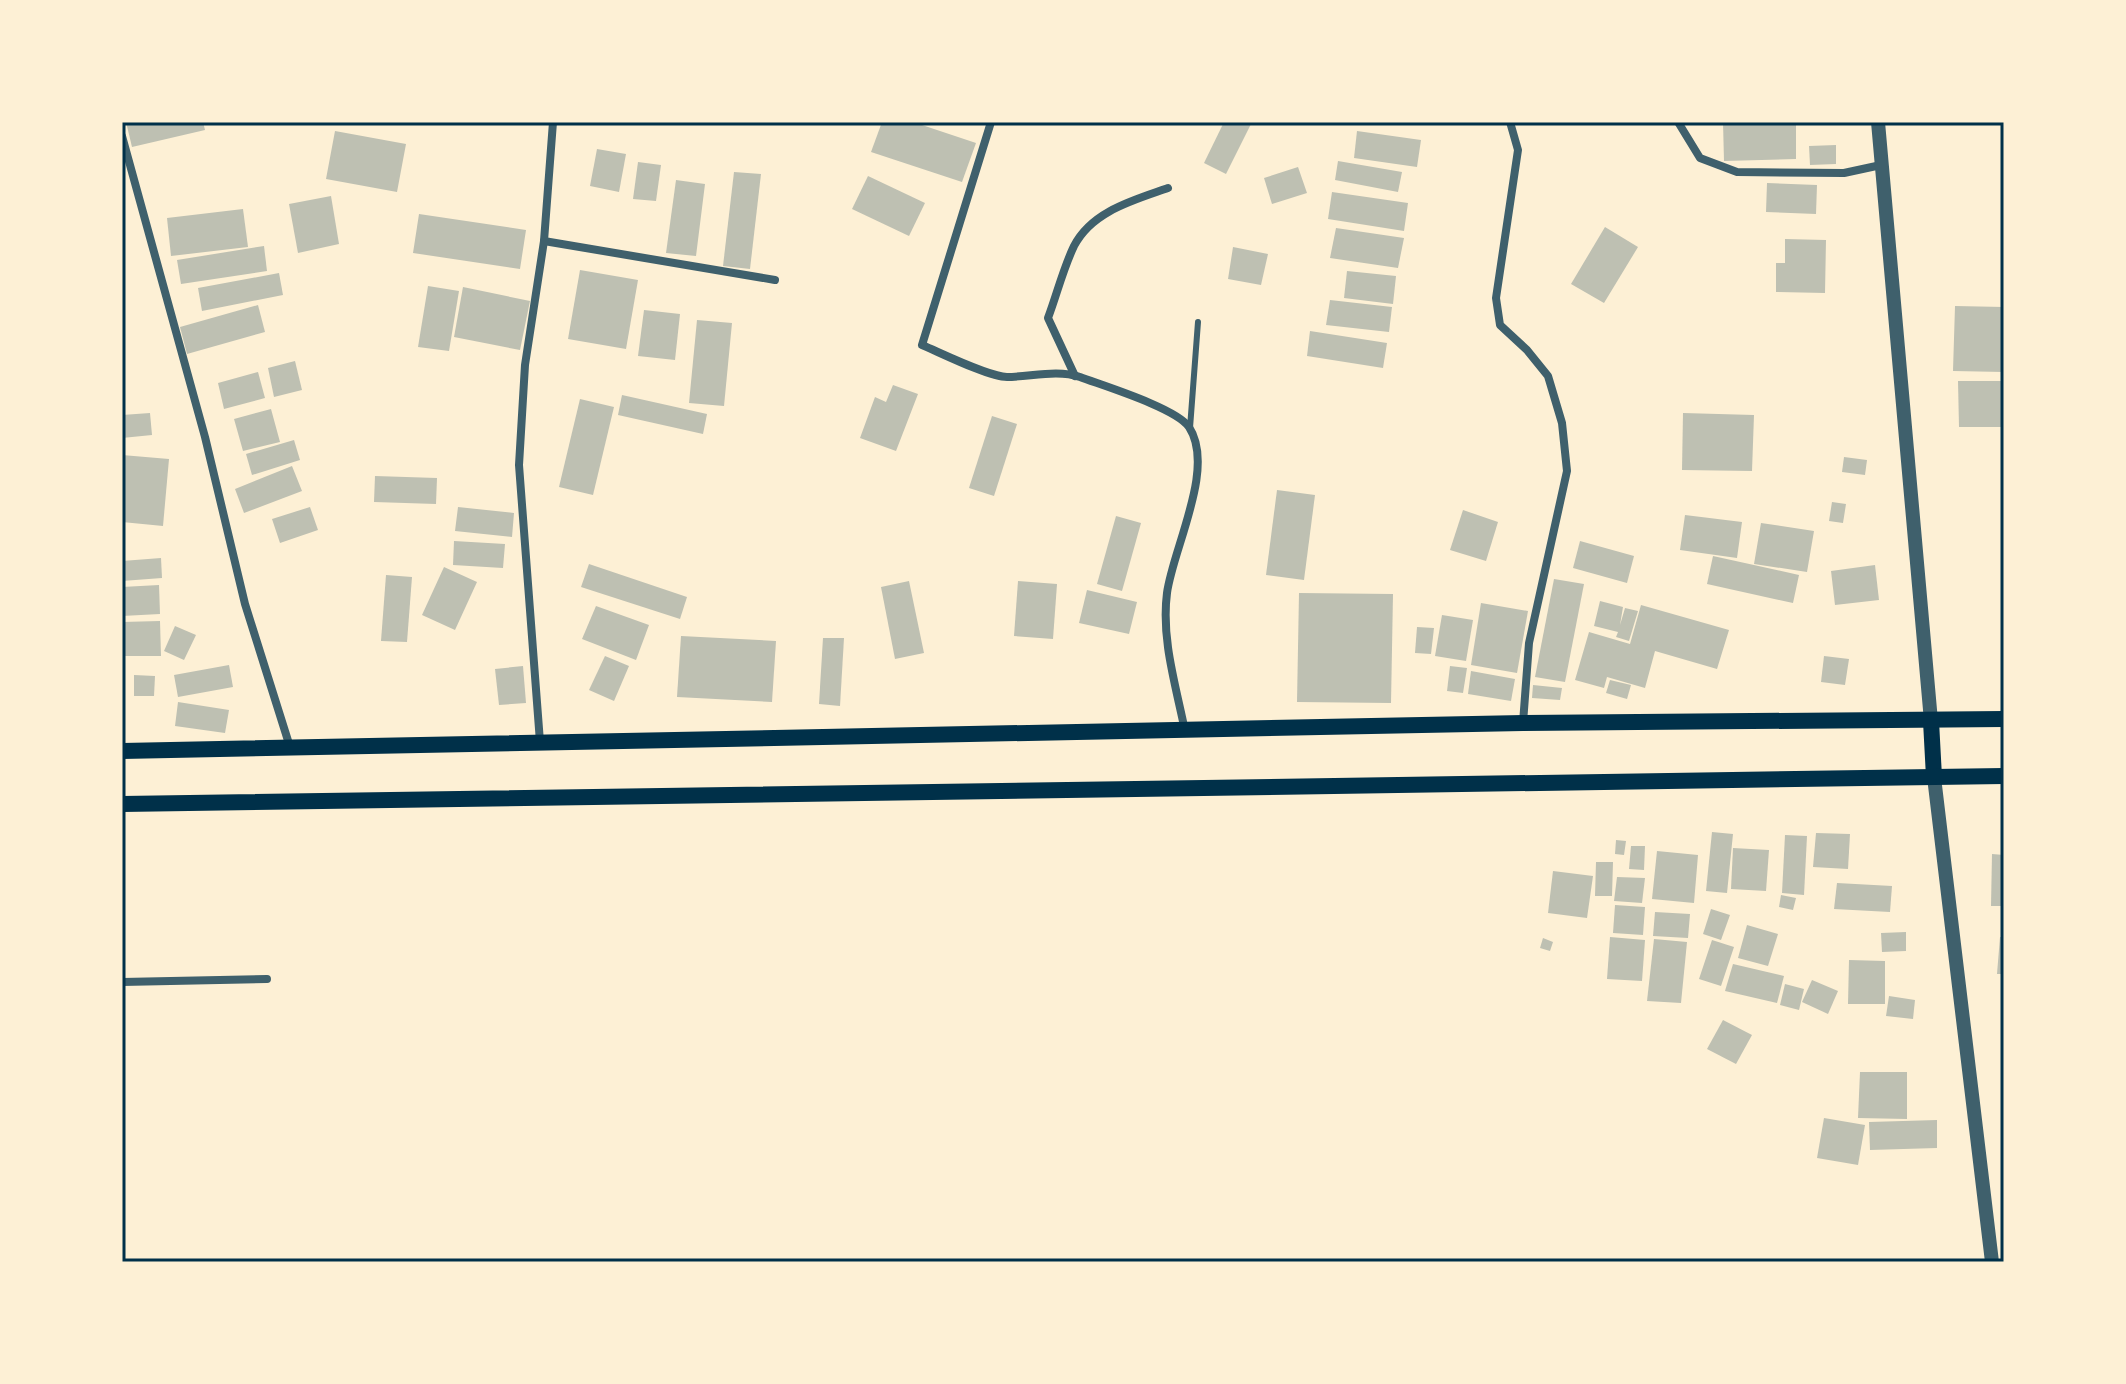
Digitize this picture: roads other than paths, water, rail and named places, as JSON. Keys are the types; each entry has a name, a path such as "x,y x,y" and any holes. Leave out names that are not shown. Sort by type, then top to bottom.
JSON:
{"main road":[{"path":"122,751 1523,723 2004,719"},
{"path":"1931,721 1934,777"},
{"path":"122,804 2004,776"}],"street":[{"path":"540,743 519,465 525,365 544,241 553,122"},
{"path":"991,122 922,345 1004,377 1033,374 1075,376 1174,413 1190,428 1198,458 1192,499 1167,590 1165,614 1167,641 1185,731"},
{"path":"1510,122 1518,150 1496,298 1500,325 1527,350 1548,376 1562,423 1567,471 1529,643 1523,723"},
{"path":"1678,122 1700,158 1737,172 1844,173 1881,165"},
{"path":"1878,122 1931,721"},
{"path":"122,136 205,437 245,604 290,747"},
{"path":"1075,376 1048,318 1075,244 1099,218 1122,204 1168,188"},
{"path":"544,241 775,280"},
{"path":"1934,777 1992,1262"},
{"path":"122,982 267,979"}],"lane":[{"path":"1190,428 1198,322"}]}
